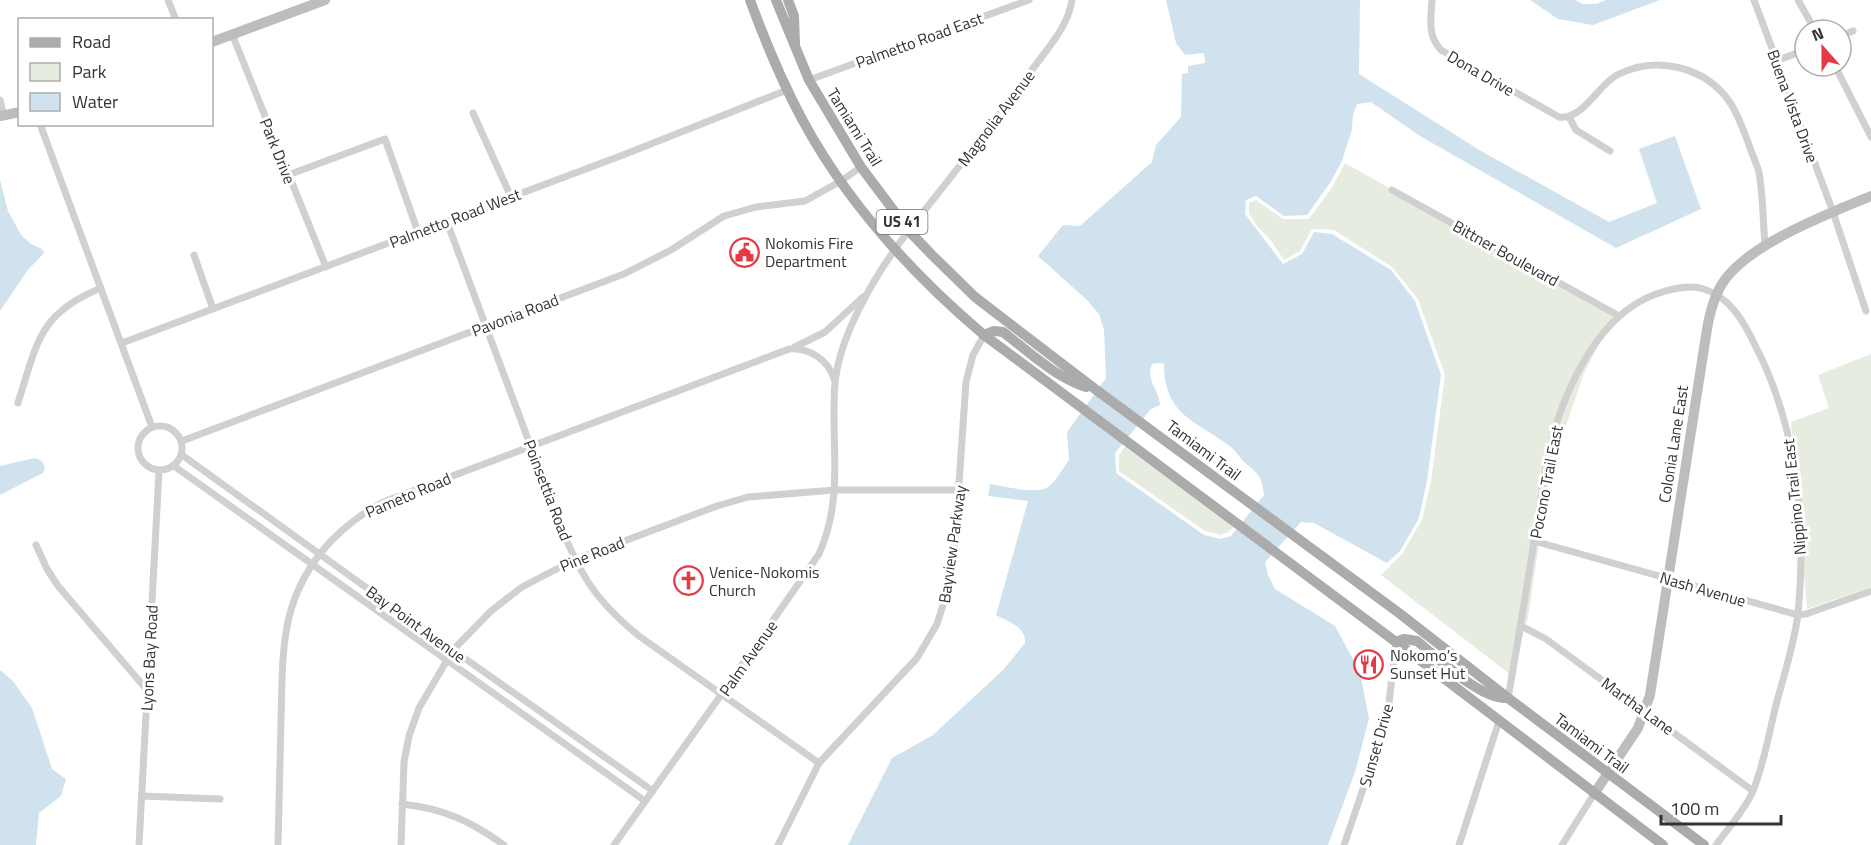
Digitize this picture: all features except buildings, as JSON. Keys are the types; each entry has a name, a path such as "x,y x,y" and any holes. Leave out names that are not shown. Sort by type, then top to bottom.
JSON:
{"main road":[{"name":"US 41","path":"750,0 803,121 841,182 894,250 939,296 984,335 1396,642 1663,845"},
{"name":"Tamiami Trail","path":"776,0 809,80 861,167 909,231 975,297 1095,389 1399,613 1704,845"},
{"path":"788,0 794,16 796,51"},
{"path":"984,335 994,331 1003,332 1065,378 1095,389"},
{"path":"1396,642 1404,639 1417,641 1477,688 1491,696 1508,698"}],"street":[{"path":"168,0 175,18"},
{"path":"213,42 325,0"},
{"name":"Palmetto Road East","path":"809,80 1029,0"},
{"name":"Magnolia Avenue","path":"894,250 1003,111 1063,26 1072,0"},
{"name":"Dona Drive","path":"1432,0 1431,32 1435,44 1441,50 1558,116 1569,117 1576,130 1610,151"},
{"name":"Buena Vista Drive","path":"1754,0 1833,213 1866,311"},
{"path":"1798,0 1808,18"},
{"name":"Park Drive","path":"232,34 326,267"},
{"path":"1776,61 1793,55"},
{"path":"1569,117 1581,110 1610,80 1637,68 1670,66 1702,76 1716,87 1731,104 1758,169 1765,245"},
{"path":"1841,78 1871,137"},
{"name":"Palmetto Road West","path":"122,343 447,222 788,90"},
{"path":"0,100 2,116 18,112"},
{"path":"473,113 511,197"},
{"path":"41,126 152,427"},
{"path":"288,175 384,139 418,232"},
{"name":"Pavonia Road","path":"182,441 639,267 671,250 724,216 756,207 805,201 841,182 861,167"},
{"name":"Bittner Boulevard","path":"1392,190 1619,316"},
{"name":"Colonia Lane East","path":"1594,794 1638,728 1654,680 1667,579 1707,329 1716,295 1732,271 1750,254 1871,196"},
{"name":"Poinsettia Road","path":"447,222 574,560 588,585 618,619 819,763"},
{"name":"Palm Avenue","path":"614,845 722,695 819,554 831,519 835,490 835,382 848,334 867,293 894,250"},
{"path":"194,255 213,309"},
{"name":"Pocono Trail East","path":"1508,698 1547,461 1559,414 1571,389 1606,330 1619,316 1639,302 1677,289 1696,287 1716,295"},
{"path":"18,403 35,350 52,320 69,304 101,288"},
{"name":"Pameto Road","path":"278,845 284,639 294,598 312,564 347,526 374,506 807,342 825,332 867,293"},
{"name":"Nippino Trail East","path":"1716,295 1732,307 1748,330 1769,372 1782,410 1794,471 1802,537 1798,615 1754,791 1716,845"},
{"name":"Bayview Parkway","path":"778,845 819,763 916,658 932,636 942,612 949,586 960,490 966,382 973,356 984,335"},
{"path":"789,349 799,348 810,352 827,366 835,382"},
{"path":"159,425 173,429 182,441 182,455 174,466 164,470 159,471 146,466 139,455 138,448 142,435 152,427 159,425"},
{"name":"Bay Point Avenue","path":"182,455 653,791"},
{"name":"Bay Point Avenue","path":"174,466 645,801"},
{"name":"Lyons Bay Road","path":"139,845 159,471"},
{"name":"Pine Road","path":"401,845 404,762 409,736 422,702 453,650 507,597 541,576 574,560 717,506 748,497 835,490 960,490"},
{"name":"Nash Avenue","path":"1534,541 1798,615"},
{"path":"36,545 47,569 64,595 147,690"},
{"path":"1798,615 1871,591"},
{"name":"Martha Lane","path":"1521,626 1546,639 1754,791"},
{"name":"Sunset Drive","path":"1344,845 1383,733 1396,642"},
{"path":"1459,845 1499,721"},
{"path":"1562,845 1594,794"},
{"path":"142,796 220,799"},
{"path":"402,804 434,809 458,816 504,845"}],"green space":[{"path":"1345,163 1614,315 1584,373 1550,472 1528,617 1511,675 1381,575 1402,554 1422,520 1431,481 1445,375 1418,299 1392,267 1334,230 1312,229 1300,251 1284,260 1249,213 1249,203 1256,200 1283,219 1309,219 1333,186"},
{"path":"1871,354 1871,587 1807,609 1791,422 1829,408 1818,375"},
{"path":"1125,447 1234,526 1229,532 1221,535 1205,531 1119,471 1119,455"}],"water":[{"path":"1166,0 1360,0 1359,74 1481,151 1609,222 1657,203 1639,149 1675,136 1701,209 1616,248 1420,136 1371,102 1357,104 1342,161 1330,183 1307,215 1284,216 1256,196 1246,200 1245,214 1283,264 1302,254 1314,232 1332,234 1391,270 1415,301 1441,375 1427,481 1419,518 1400,551 1387,563 1314,523 1301,522 1265,562 1275,589 1335,626 1360,672 1369,719 1355,772 1328,845 848,845 892,758 933,735 1004,669 1025,643 1023,632 1011,622 996,615 1028,501 988,496 990,484 1036,490 1048,487 1069,460 1067,432 1106,378 1104,329 1099,314 1087,300 1038,256 1063,225 1080,226 1152,162 1156,145 1181,117 1182,74 1188,73 1188,66 1205,63 1204,53 1185,55 1176,43","holes":["1152,364 1164,364 1165,381 1176,406 1195,423 1231,447 1256,472 1262,483 1264,495 1231,536 1221,539 1204,535 1116,473 1115,453 1151,409 1160,405 1151,380 1150,369"]},
{"path":"1530,0 1575,0 1582,4 1596,4 1606,0 1660,0 1593,25 1558,19"},
{"path":"0,180 8,211 21,235 31,244 42,249 44,253 27,271 0,311"},
{"path":"35,458 42,461 45,467 43,473 0,495 0,466"},
{"path":"0,670 13,681 32,708 52,769 66,779 61,796 39,813 36,845 0,845"}],"place":[{"name":"Nokomis Fire Department","path":"744,252"},
{"name":"Venice-Nokomis Church","path":"688,581"},
{"name":"Nokomo’s Sunset Hut","path":"1369,664"}]}
